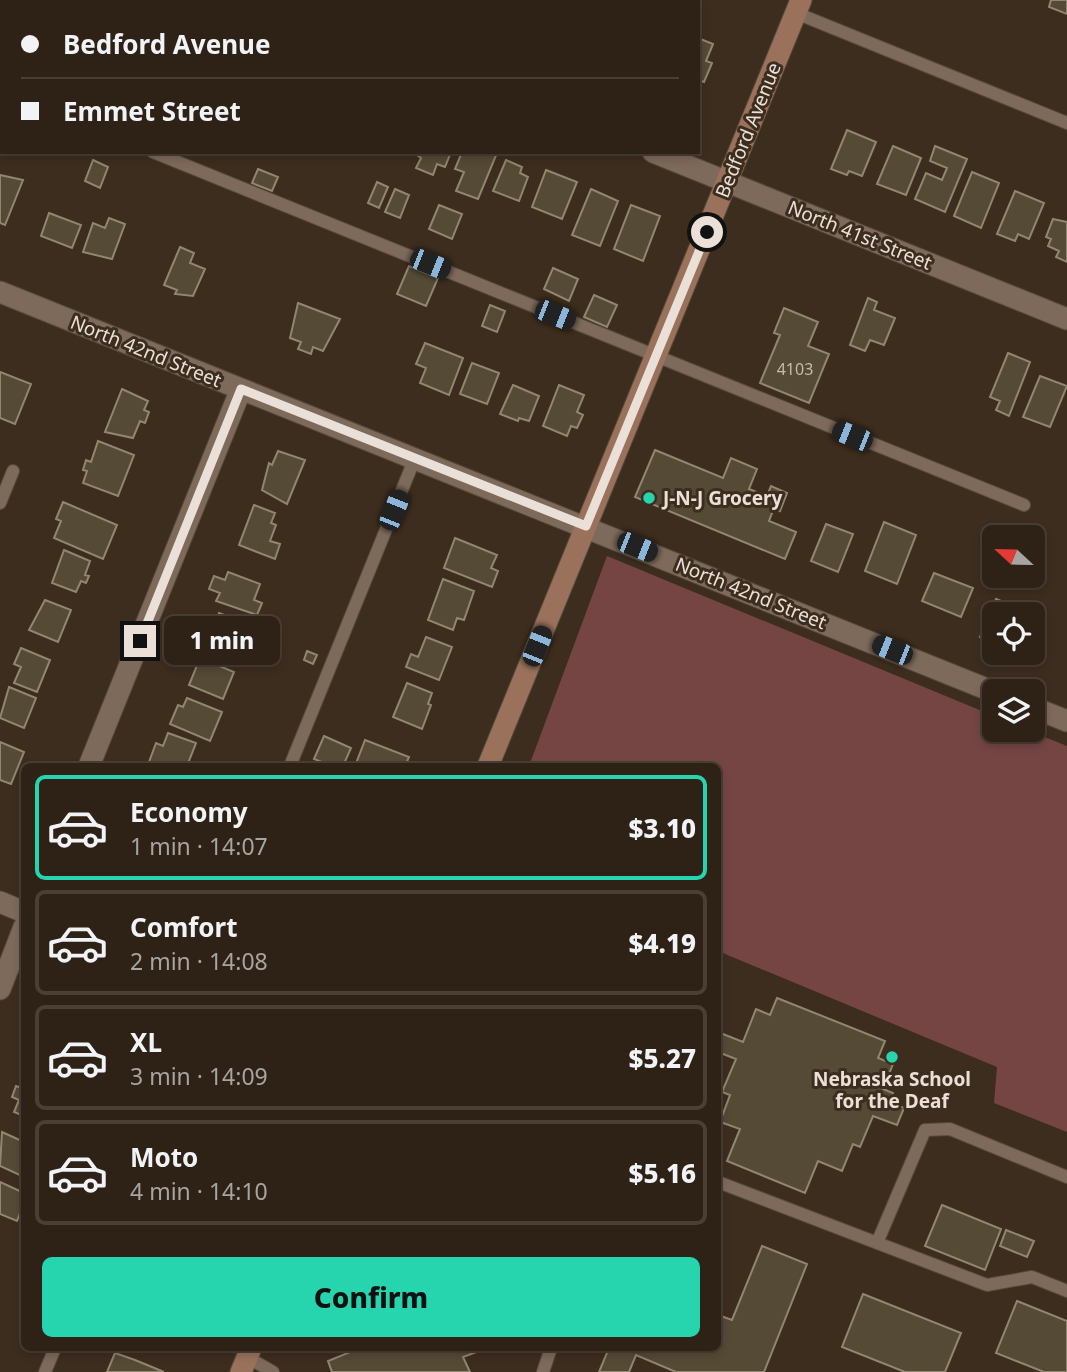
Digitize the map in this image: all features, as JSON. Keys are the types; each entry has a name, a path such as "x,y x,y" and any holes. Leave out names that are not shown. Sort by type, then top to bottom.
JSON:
{"street":[{"name":"Bedford Avenue","path":"489,763 799,6"},
{"name":"North 41st Street","path":"658,154 1067,319"},
{"name":"North 42nd Street","path":"0,292 982,687"},
{"path":"90,763 241,389"},
{"path":"1045,713 1067,722"},
{"path":"0,902 21,911"},
{"path":"0,989 21,935"}],"lane":[{"path":"799,6 1067,123"},
{"path":"158,154 1024,505"},
{"path":"291,763 415,458"},
{"path":"0,503 13,471"},
{"path":"877,1243 925,1130 950,1129 1067,1177"},
{"path":"721,1183 987,1285 1032,1277 1067,1292"},
{"path":"45,1372 54,1351"},
{"path":"543,1372 550,1351"},
{"path":"247,1359 273,1372"}],"shaded area":[{"path":"607,556 982,711 982,742 1045,742 1045,737 1067,746 1067,1132 994,1103 997,1067 721,952 721,763 530,763"}],"building":[{"path":"1051,0 1067,0 1067,14 1049,7"},
{"path":"700,39 713,44 706,61 712,63 704,82 700,81"},
{"path":"847,130 876,142 862,176 849,171 847,175 831,169"},
{"path":"893,146 921,158 906,195 877,184"},
{"path":"935,146 967,159 945,212 915,199 926,173 942,180 947,168 930,161"},
{"path":"416,154 450,154 445,167 437,164 433,175 416,168 421,158"},
{"path":"461,154 497,154 478,199 456,191 464,172 455,169"},
{"path":"93,160 108,167 100,188 85,181"},
{"path":"506,160 522,167 520,173 528,177 519,201 493,191"},
{"path":"258,169 278,177 272,191 252,183"},
{"path":"546,170 577,182 562,219 532,207"},
{"path":"972,172 999,183 981,228 954,216"},
{"path":"0,175 23,180 5,225 0,223"},
{"path":"377,182 388,187 379,208 368,203"},
{"path":"395,189 409,195 400,218 385,212"},
{"path":"591,189 618,201 600,246 572,235"},
{"path":"1015,191 1044,203 1029,239 1018,234 1015,241 997,234"},
{"path":"439,205 462,214 452,239 429,229"},
{"path":"631,205 660,216 643,261 614,249"},
{"path":"49,213 81,225 72,248 41,236"},
{"path":"109,218 125,224 112,259 83,252 93,223 105,228"},
{"path":"1053,219 1067,222 1067,262 1056,257 1059,251 1048,246 1051,239 1046,237"},
{"path":"180,247 194,253 190,263 205,269 193,296 175,294 177,290 164,285"},
{"path":"409,266 438,278 426,306 397,294"},
{"path":"553,268 578,279 569,301 544,289"},
{"path":"594,295 617,305 607,327 584,317"},
{"path":"868,298 877,302 874,310 895,318 884,345 870,340 865,351 850,345"},
{"path":"298,303 340,319 323,351 313,347 311,354 298,349 301,342 290,338"},
{"path":"490,305 505,311 497,332 482,326"},
{"path":"784,308 818,322 808,346 829,354 809,403 760,383 780,335 774,333"},
{"path":"425,343 463,358 449,395 420,383 426,368 416,364"},
{"path":"1008,353 1030,362 1009,416 996,410 1000,401 990,397"},
{"path":"472,363 499,373 487,404 460,394"},
{"path":"0,372 31,384 15,424 0,418"},
{"path":"1040,376 1067,386 1050,427 1023,417"},
{"path":"513,385 539,396 529,421 519,418 518,421 500,414"},
{"path":"559,385 584,395 577,412 583,415 577,428 571,426 567,436 543,426"},
{"path":"122,389 148,401 144,410 149,412 145,423 140,421 133,438 105,432"},
{"path":"98,441 134,455 118,496 83,483 87,471 83,470 86,460 91,462"},
{"path":"655,450 723,478 731,458 757,469 749,489 767,496 771,486 787,493 780,511 774,508 769,521 796,532 785,559 635,497"},
{"path":"278,451 305,460 287,504 262,490 269,463 272,465"},
{"path":"63,502 117,525 103,559 54,538 61,521 56,519"},
{"path":"254,505 275,513 271,523 276,525 270,541 280,544 275,559 239,545"},
{"path":"884,522 916,535 897,584 865,571"},
{"path":"826,524 853,534 838,572 811,561"},
{"path":"455,538 497,555 491,568 498,571 492,587 444,568"},
{"path":"64,550 90,561 85,575 89,576 86,583 81,581 76,592 52,583"},
{"path":"228,572 260,584 254,600 262,603 257,615 216,601 220,593 209,589 214,576 225,580"},
{"path":"934,573 973,588 961,617 922,601"},
{"path":"443,579 474,591 464,620 457,618 453,630 428,620"},
{"path":"45,600 71,610 58,642 29,630"},
{"path":"219,613 251,625 237,660 212,650 217,636 211,633"},
{"path":"426,637 452,647 439,680 406,667 411,654 418,657"},
{"path":"21,648 50,660 37,692 14,683 21,667 14,664"},
{"path":"307,651 317,655 313,664 304,660"},
{"path":"200,658 234,672 223,699 189,685"},
{"path":"407,683 432,693 428,704 431,705 422,729 393,717"},
{"path":"9,687 36,698 24,728 0,718"},
{"path":"187,698 222,712 210,741 170,724 178,705 183,707"},
{"path":"168,733 196,743 188,763 149,762 156,743 163,746"},
{"path":"324,736 351,748 344,763 324,763 314,759"},
{"path":"365,740 409,757 406,763 356,763"},
{"path":"0,742 24,752 11,784 0,780"},
{"path":"777,998 885,1041 878,1058 893,1064 883,1089 893,1093 890,1102 904,1108 897,1125 873,1116 860,1147 853,1144 842,1171 818,1161 805,1193 727,1161 740,1129 721,1122 730,1095 722,1092 736,1059 721,1053 721,1033 743,1042 756,1009 770,1015"},
{"path":"16,1086 21,1088 21,1115 14,1112 19,1100 12,1097"},
{"path":"2,1132 21,1141 21,1176 0,1166"},
{"path":"0,1182 21,1192 21,1210 17,1221 0,1214"},
{"path":"942,1205 1001,1229 985,1270 925,1246"},
{"path":"1006,1230 1034,1241 1027,1257 1000,1246"},
{"path":"762,1246 807,1264 764,1372 676,1372 636,1355 629,1372 599,1372 608,1351 721,1351 721,1316 732,1320"},
{"path":"863,1294 961,1333 945,1372 905,1372 842,1347"},
{"path":"1017,1301 1067,1321 1067,1372 1044,1372 996,1353"},
{"path":"353,1351 479,1351 463,1357 470,1372 332,1372 328,1361"},
{"path":"115,1353 135,1360 164,1372 107,1372"}],"place":[{"name":"J-N-J Grocery","path":"649,498"},
{"name":"Nebraska School for the Deaf","path":"892,1057"}],"route":[{"path":"140,641 241,389 586,526 707,232"}]}
